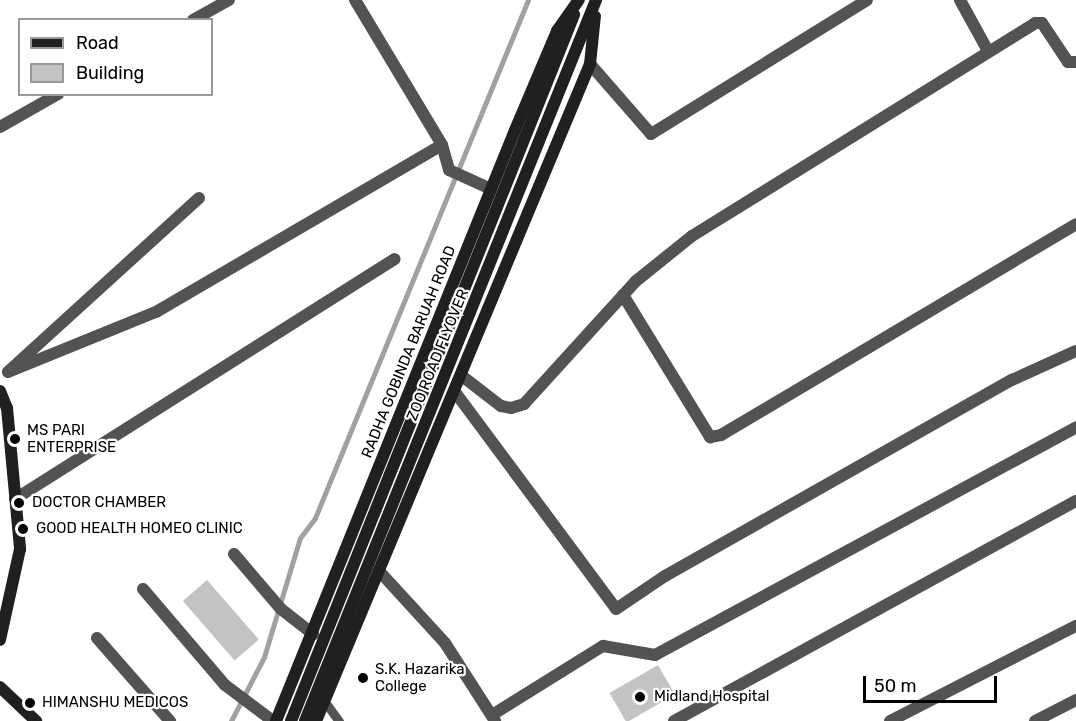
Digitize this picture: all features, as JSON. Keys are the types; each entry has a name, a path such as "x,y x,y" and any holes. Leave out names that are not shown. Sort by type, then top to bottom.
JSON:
{"main road":[{"name":"ZOO ROAD FLYOVER","path":"291,721 580,0"},
{"name":"RADHA GOBINDA BARUAH ROAD","path":"275,721 313,634 491,189 557,31 580,0"},
{"name":"ZOO ROAD FLYOVER","path":"306,721 596,0"},
{"path":"316,721 455,393 590,64 596,0"},
{"path":"0,391 7,408 20,549 0,640"},
{"path":"0,687 36,721"}],"street":[{"path":"198,18 229,0"},
{"path":"355,0 442,145 449,170 491,189"},
{"path":"590,64 651,134 867,0"},
{"path":"960,0 988,51"},
{"path":"462,376 501,406 518,407 622,295 692,236 1035,22 1042,23 1068,62 1076,62"},
{"path":"0,127 54,96"},
{"path":"199,198 8,372 156,312 442,145"},
{"path":"622,295 710,437 721,435 1076,224"},
{"path":"15,499 394,259"},
{"path":"455,393 616,609 665,576 1012,380 1076,351"},
{"path":"380,572 445,643 494,718 603,646 655,655 1076,427"},
{"path":"674,721 1076,501"},
{"path":"234,554 281,609 313,634"},
{"path":"143,589 225,685 275,721"},
{"path":"890,721 1076,626"},
{"path":"97,638 170,721"},
{"path":"1035,721 1076,700"}],"lane":[{"path":"325,702 339,721"}],"building":[{"path":"207,580 259,640 235,661 183,601"},
{"path":"658,665 675,694 626,721 610,693"}],"waterway":[{"path":"231,721 264,657 300,538 315,518 528,0"}],"place":[{"name":"MS PARI ENTERPRISE","path":"15,439"},
{"name":"DOCTOR CHAMBER","path":"19,503"},
{"name":"GOOD HEALTH HOMEO CLINIC","path":"23,529"},
{"name":"S.K. Hazarika College","path":"363,678"},
{"name":"Midland Hospital","path":"640,697"},
{"name":"HIMANSHU MEDICOS","path":"30,703"}]}
